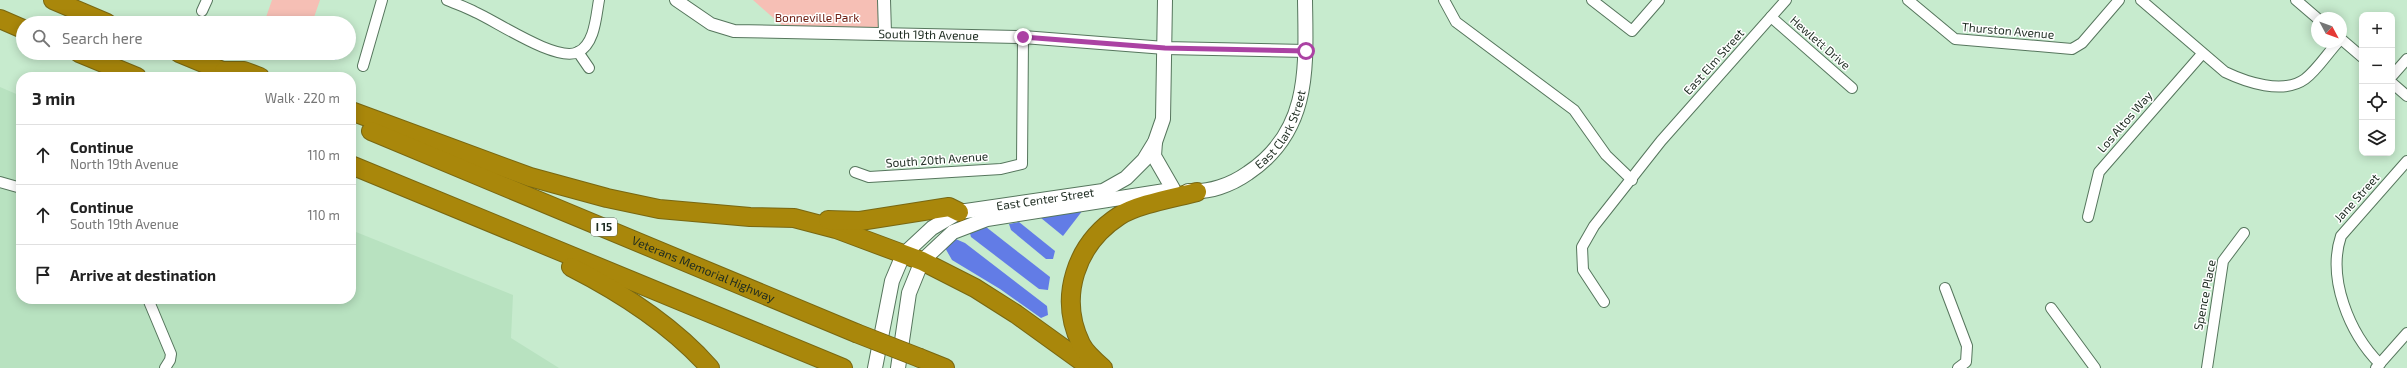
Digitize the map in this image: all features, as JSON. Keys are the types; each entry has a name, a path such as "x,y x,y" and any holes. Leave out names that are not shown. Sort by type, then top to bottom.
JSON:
{"highway":[{"path":"53,0 91,16"},
{"path":"0,19 16,26"},
{"path":"96,60 125,72"},
{"path":"196,60 225,72"},
{"path":"356,113 530,177 607,198 660,209 750,217 860,221 949,207 959,212"},
{"name":"Veterans Memorial Highway","path":"356,125 538,199 856,333 945,368"},
{"path":"356,167 484,219 704,313 843,368"},
{"path":"1103,368 1081,345 1072,318 1070,303 1071,286 1081,257 1096,234 1119,216 1197,192"},
{"path":"794,218 836,229 922,261 987,295 1091,368"},
{"path":"484,219 541,252 623,296 662,323 710,368"}],"main road":[{"name":"East Center Street","path":"875,368 892,281 903,255 932,228 959,212 1103,191 1135,171 1156,142 1162,119 1165,48 1165,0"},
{"name":"East Clark Street","path":"1173,189 1197,192 1216,188 1238,180 1259,166 1281,144 1298,111 1305,78 1305,0"},
{"path":"1156,142 1154,156 1173,189"},
{"name":"East Center Street","path":"898,368 909,293 922,261 953,232 987,219 1143,196 1173,189"}],"street":[{"path":"202,11 207,0"},
{"path":"362,66 382,0"},
{"path":"447,0 475,12 549,50 568,54 578,52 586,44 595,25 599,0"},
{"name":"South 19th Avenue","path":"676,0 711,24 734,31 1023,37 1165,48 1306,51"},
{"path":"884,0 885,33"},
{"path":"1444,0 1456,22 1574,110 1606,154 1632,180"},
{"path":"1592,0 1632,31 1659,0"},
{"name":"East Elm Street","path":"1604,302 1583,270 1582,247 1603,213 1632,180 1661,141 1786,0"},
{"name":"Thurston Avenue","path":"1908,0 1956,39 2072,49 2082,43 2114,2"},
{"path":"2141,0 2202,54 2225,72 2238,78 2279,87 2293,85 2305,79 2333,48"},
{"path":"2296,0 2311,13"},
{"name":"Hewlett Drive","path":"1771,17 1852,88"},
{"name":"South 20th Avenue","path":"855,172 869,177 1001,169 1022,164 1023,37"},
{"path":"2347,44 2359,54"},
{"path":"578,52 589,68"},
{"name":"Los Altos Way","path":"2088,217 2099,172 2202,54"},
{"path":"2395,73 2407,59"},
{"path":"2393,84 2407,96"},
{"name":"Jane Street","path":"2378,366 2368,352 2348,314 2336,274 2336,251 2341,236 2407,161"},
{"path":"0,182 16,187"},
{"name":"Spence Place","path":"2207,368 2223,261 2244,233"},
{"path":"1945,288 1967,346 1966,362 1958,368"},
{"path":"150,304 171,354 170,360 165,368"},
{"path":"2050,308 2095,368"},
{"path":"2378,366 2407,334"}],"shaded area":[{"path":"0,87 16,94 16,304 356,304 356,232 513,295 511,338 559,368 0,368"}],"green space":[{"path":"272,0 320,0 314,16 266,16"},
{"name":"Bonneville Park","path":"753,0 880,0 880,33 794,36"}],"water":[{"path":"1083,210 1063,236 1041,218"},
{"path":"1019,222 1055,251 1053,259 1046,259 1011,230 1009,224"},
{"path":"981,223 1050,277 1048,290 1039,289 971,237 969,230"},
{"path":"951,237 965,243 1047,306 1048,315 1041,318 1000,289 952,260 944,246"}],"route":[{"path":"1023,37 1165,48 1306,51"}]}
